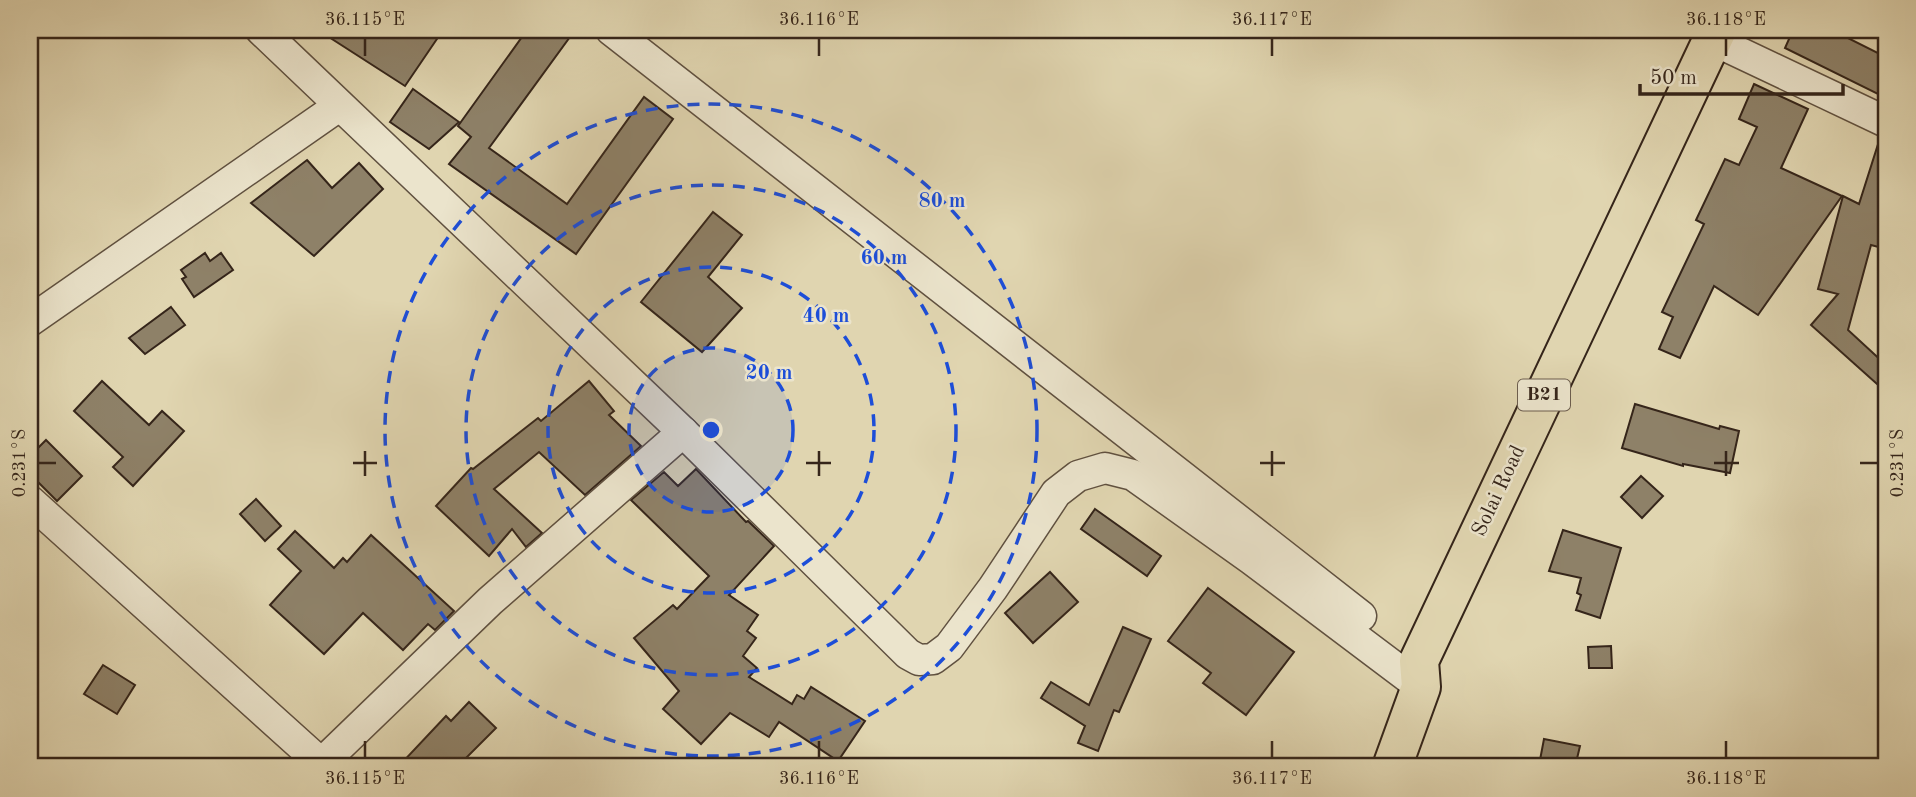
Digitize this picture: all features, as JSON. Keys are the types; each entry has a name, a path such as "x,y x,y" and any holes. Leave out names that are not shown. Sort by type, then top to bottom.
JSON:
{"highway":[{"name":"Solai Road","path":"1392,767 1420,674 1715,35"}],"street":[{"path":"261,30 683,432 908,654 919,660 933,659 949,647 993,588 1056,493 1078,475 1105,468 1133,475 1420,674"},
{"path":"611,30 1026,356 1420,674"},
{"path":"1715,35 1886,122"},
{"path":"30,321 340,106"},
{"path":"30,501 323,765 490,601 683,432"}],"building":[{"path":"318,30 443,30 405,86"},
{"path":"527,30 575,30 489,148 567,204 644,97 673,119 576,254 449,164 471,137 458,126"},
{"path":"1793,30 1832,30 1886,57 1886,98 1785,48"},
{"path":"1754,84 1808,109 1781,168 1842,196 1758,315 1714,286 1680,358 1659,349 1673,317 1662,312 1704,224 1696,220 1725,159 1739,165 1757,127 1739,119"},
{"path":"413,89 459,122 429,149 390,122"},
{"path":"1880,138 1886,139 1886,249 1871,245 1848,330 1886,365 1886,392 1811,325 1838,294 1818,289 1843,196 1859,204"},
{"path":"307,160 332,188 359,163 383,189 314,256 251,203"},
{"path":"713,212 742,235 708,277 742,308 702,352 641,302"},
{"path":"205,253 210,261 221,253 233,270 194,297 182,279 186,277 181,270"},
{"path":"171,307 185,325 145,354 129,338"},
{"path":"102,381 149,425 162,411 184,431 133,486 113,467 123,457 74,411"},
{"path":"589,381 614,411 609,415 641,446 585,495 539,452 494,489 542,533 526,547 512,529 489,556 436,506 471,468 538,418 541,421"},
{"path":"1635,404 1719,429 1720,426 1739,431 1730,473 1683,466 1622,448"},
{"path":"46,440 82,476 57,501 30,474 30,456"},
{"path":"696,469 746,522 774,546 729,595 758,615 747,631 756,638 743,656 757,668 749,677 792,704 797,695 804,699 811,687 865,721 838,761 779,722 769,737 730,713 701,744 663,709 679,691 634,638 673,605 677,609 709,576 631,500 664,472 678,486"},
{"path":"1641,476 1663,496 1642,518 1621,497"},
{"path":"256,499 281,526 265,541 240,514"},
{"path":"1095,509 1161,556 1147,576 1081,529"},
{"path":"1563,530 1621,548 1600,618 1576,610 1581,595 1577,593 1581,578 1549,571"},
{"path":"295,531 334,568 343,558 347,562 371,535 454,611 435,630 428,624 403,650 363,613 324,654 270,605 301,571 278,549"},
{"path":"1050,572 1078,602 1033,643 1005,613"},
{"path":"1208,588 1294,652 1246,715 1203,683 1211,673 1168,641"},
{"path":"1123,627 1151,639 1119,712 1114,710 1098,751 1078,743 1085,726 1041,698 1051,682 1089,705"},
{"path":"1611,646 1612,668 1589,668 1588,647"},
{"path":"103,665 135,685 117,714 84,694"},
{"path":"469,702 496,728 457,767 398,767 446,716 451,721"},
{"path":"1544,739 1580,746 1575,767 1540,760"}]}
